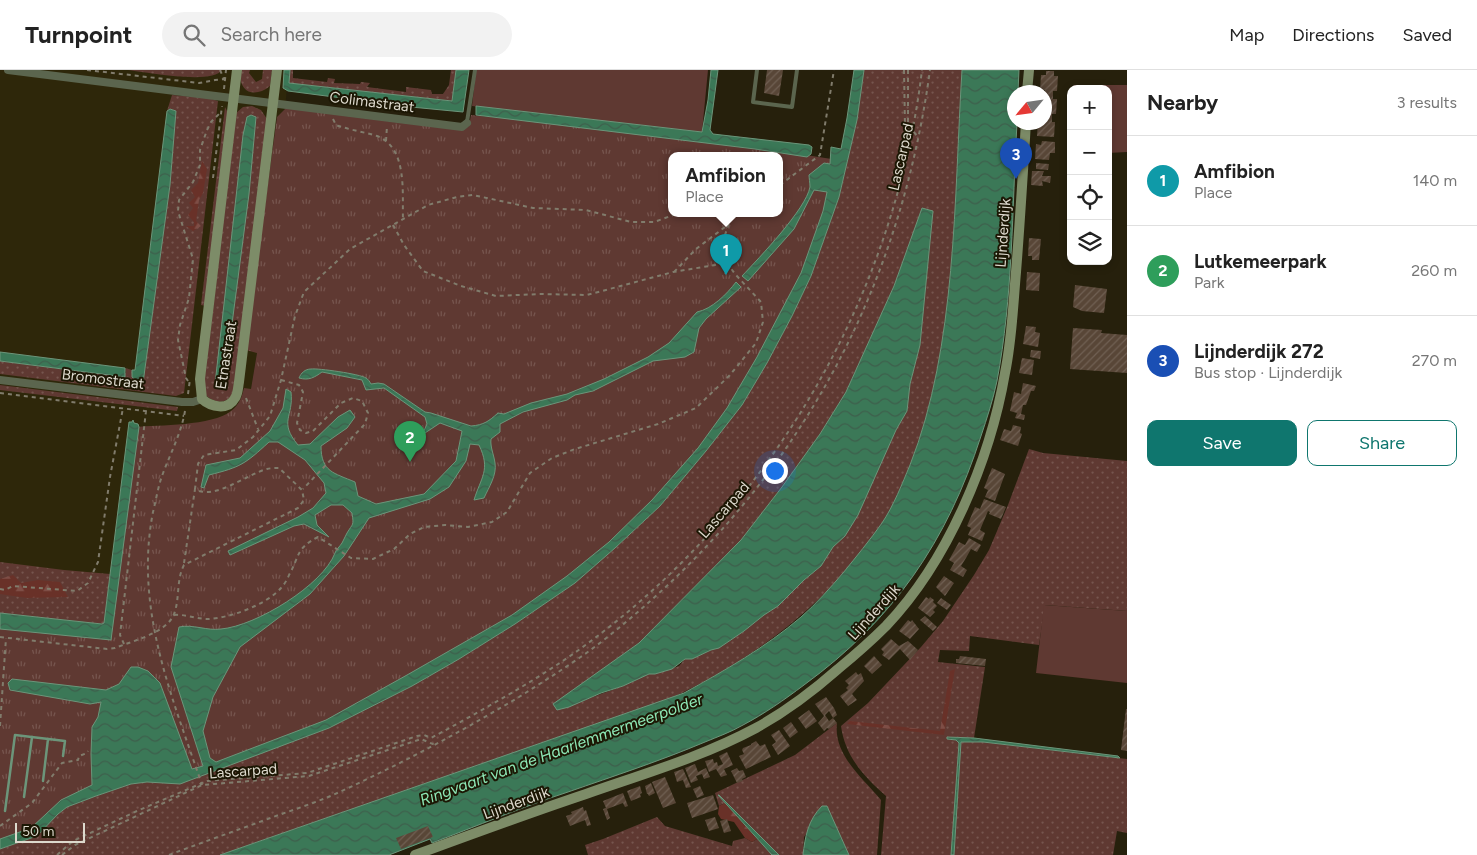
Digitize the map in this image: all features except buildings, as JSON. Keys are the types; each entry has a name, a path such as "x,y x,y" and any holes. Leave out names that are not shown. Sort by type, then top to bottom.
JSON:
{"street":[{"path":"8,70 234,98"},
{"name":"Etnastraat","path":"237,70 199,387 202,399 209,404 222,406 236,398 239,382 277,70"},
{"path":"1028,85 1029,70"},
{"name":"Colimastraat","path":"234,98 462,127 467,124"},
{"name":"Lijnderdijk","path":"415,855 671,765 756,728 786,710 823,682 859,652 902,607 941,549 958,516 979,469 995,421 1014,315 1026,130"},
{"name":"Bromostraat","path":"0,380 182,402 193,402 202,399"}],"lane":[{"path":"467,124 475,70"},
{"path":"757,70 753,102 792,108 797,70"}],"path":[{"path":"87,70 194,83 225,79 222,77 220,70"},
{"path":"783,183 820,156 834,70"},
{"path":"904,70 905,126 911,136"},
{"path":"908,70 908,125 918,137"},
{"path":"426,741 536,678 573,654 609,627 650,593 687,557 726,515 756,478 784,440 807,403 850,324 885,236 913,130 922,70"},
{"name":"Lascarpad","path":"169,855 330,796 383,772 488,716 577,660 654,598 692,562 732,520 762,483 814,408 856,329 892,239 910,173 930,70"},
{"path":"329,111 336,126 378,137 386,141 395,151 400,164 403,219"},
{"path":"189,382 186,378 178,340 180,325 189,298 194,258 178,211 179,200 193,182 200,166 200,150 207,130 211,122 221,112"},
{"path":"386,141 388,118"},
{"path":"0,637 107,649 115,648 163,629 174,615 180,572 184,565 198,464 204,455 236,450 253,437 270,416 281,380 295,316 304,292 350,249 428,205 474,195 533,208 586,210 631,222 654,222 668,217"},
{"path":"174,615 183,614 210,619 257,606 282,588 291,572 298,553 306,544 318,537 351,558 374,559 394,550 410,534 424,527 445,525 468,527 492,522 507,512 530,473 552,458 575,449 658,424 696,408 730,375 756,343 763,322 761,302 727,263 724,238 731,217"},
{"path":"673,272 696,249 730,223"},
{"path":"393,225 404,245 423,271 461,286 496,296 540,294 587,295 673,272 727,263"},
{"path":"725,274 729,267"},
{"path":"281,380 298,385 303,392 297,423 300,430 306,433 312,430 341,403 353,398 362,401 368,412 365,424 302,490"},
{"name":"Bromostraat","path":"0,393 184,416 162,477 153,514 148,551 148,591 154,632"},
{"path":"246,398 259,430"},
{"path":"0,589 5,590 13,586 77,591 88,583 98,562 110,476 123,408"},
{"path":"124,644 120,635 146,411"},
{"path":"184,565 298,508 304,500 302,490 279,468 268,469 211,492 201,493 195,489"},
{"path":"154,632 162,666 202,783"},
{"path":"0,726 6,638"},
{"path":"57,855 73,841 207,781 307,773 417,736 424,735 431,738"},
{"name":"Lascarpad","path":"62,855 75,845 202,783 309,776 422,739 426,741"},
{"path":"426,741 435,745"},
{"path":"0,826 32,803 62,763 79,758 88,751"}],"shaded area":[{"path":"0,70 287,70 285,109 277,117 257,353 251,389 111,630 0,623"}],"green space":[{"path":"128,70 222,70 206,77 193,77"},
{"path":"240,70 250,70 249,73 256,82 262,79 263,70 272,70 270,86 258,92 248,91 242,84"},
{"path":"290,70 293,70 293,78 327,82 328,78 335,79 334,83 360,84 361,82 370,83 367,87 406,92 406,87 431,90 432,94 443,94 449,85 451,70 456,70 452,101 289,83"},
{"path":"476,70 708,70 702,132 472,106"},
{"path":"864,70 962,70 951,270 937,371 925,419 898,494 871,539 833,585 790,625 735,664 708,680 666,700 220,855 0,855 0,849 37,836 67,807 131,784 147,782 180,783 329,728 412,686 459,659 575,583 660,506 742,405 767,363 811,276 839,197 857,120","holes":["933,211 920,345 910,384 907,411 845,536 833,547 821,566 778,606 719,648 692,659 685,659 679,666 655,674 649,674 623,686 557,710 554,704 639,643 741,540 782,487 820,434 846,392 894,286 907,252"]},
{"path":"1112,85 1127,85 1127,152 1112,153"},
{"path":"172,95 208,98 218,101 184,393 176,396 0,374 0,361 97,374 126,373 125,368 132,370 132,377 143,382 170,185 176,111 170,109 167,111"},
{"path":"252,106 261,110 267,119 236,385 231,396 220,402 212,400 203,392 236,113 243,107"},
{"path":"225,107 229,115 206,306 201,305"},
{"path":"288,108 463,130 469,126 471,115 708,140 838,160 832,203 804,278 728,416 659,498 604,550 501,626 317,728 210,768 153,777 64,802 35,831 0,842 0,623 104,635 135,427 185,424 211,420 231,411 240,401 244,388 251,389 257,353 246,350 277,117"},
{"path":"202,161 207,169 196,221 201,226 193,231 186,226 194,226 194,222 188,215 193,208 189,203 195,197 191,190 198,183"},
{"path":"0,385 178,407 177,411 0,390"},
{"path":"1029,449 1043,453 1127,461 1127,611 1045,605 1039,645 970,636 969,651 940,650 938,662 985,667 974,738 947,737 959,743 951,855 881,855 886,796 863,773 851,756 843,737 841,726 868,703 943,621 989,550"},
{"path":"0,562 110,574 104,623 0,613"},
{"path":"13,575 21,583 38,580 60,582 68,597 27,598 0,594 0,579"},
{"path":"1044,605 1127,611 1127,683 1036,673"},
{"path":"955,669 944,735 847,724 850,721 940,731 950,671"},
{"path":"837,723 837,735 844,756 881,800 877,855 849,855 826,806 804,837 803,855 779,855 719,795 725,803 719,806 715,793 795,755"},
{"path":"961,741 1127,759 1127,833 1117,831 1113,855 954,855"},
{"path":"725,803 757,839 752,842 745,838 734,822 721,819 718,814 719,806"},
{"path":"657,817 665,826 732,846 733,841 745,838 752,842 757,839 772,855 588,855 585,845"}],"water":[{"path":"284,70 290,70 289,83 452,101 456,70 469,70 463,112 288,91 283,88"},
{"path":"711,70 718,70 710,130 713,134 809,145 812,147 811,154 807,157 783,152 476,115 476,106 702,132"},
{"path":"854,70 864,70 857,120 839,197 811,276 792,316 742,405 660,506 615,548 575,583 515,624 412,686 329,728 180,784 147,782 131,784 96,796 67,807 37,836 0,849 0,839 31,828 61,800 92,785 92,727 98,717 101,702 90,704 10,690 8,683 12,679 106,690 119,684 131,667 138,667 148,671 160,683 192,769 203,766 171,667 179,627 190,626 221,629 252,620 269,612 287,602 317,578 342,543 352,524 352,513 343,505 331,505 315,515 317,525 329,537 304,524 294,526 230,555 228,551 313,508 326,493 324,483 305,460 278,442 269,442 248,460 236,467 209,475 204,488 201,487 206,465 240,458 270,431 283,408 286,389 291,392 291,407 288,419 289,430 298,445 310,444 338,417 350,410 355,417 347,428 321,446 323,461 335,474 355,482 358,496 376,504 424,494 456,461 462,431 440,423 422,435 427,424 425,417 384,388 366,390 362,380 322,372 309,379 299,378 305,371 322,369 362,376 371,384 384,384 425,412 471,426 479,425 498,413 504,414 531,403 567,394 604,379 648,357 669,343 697,312 708,308 719,300 736,282 741,287 706,319 699,328 694,352 685,357 653,361 593,391 523,412 500,424 500,432 491,439 495,472 484,498 474,500 485,467 479,445 470,444 466,461 449,487 430,499 369,518 344,556 310,594 240,647 213,697 203,731 210,758 216,762 326,720 407,675 512,615 567,576 609,542 652,500 698,448 727,408 757,357 801,273 823,211 827,192 814,190 794,229 748,281 742,276 781,233 800,208 810,187 809,175 824,163 830,164 831,147 841,149"},
{"name":"Ringvaart van de Haarlemmermeerpolder","path":"962,70 1019,70 1018,85 1007,85 1007,130 1017,130 1011,253 1002,349 992,402 967,474 952,510 934,544 890,606 836,660 796,691 734,730 671,756 534,804 432,843 430,839 389,855 220,855 684,693 759,648 801,617 843,573 877,529 898,494 910,465 925,419 937,371 951,270"},
{"path":"170,109 176,111 170,185 143,383 138,382 132,377 132,370 135,370 167,111"},
{"path":"251,115 256,117 249,194 224,385 217,386 215,384 243,135 247,117"},
{"path":"922,208 933,211 920,345 910,384 907,411 896,430 858,515 845,536 833,547 821,566 778,606 719,648 692,659 685,659 672,669 649,674 623,686 557,710 553,704 639,643 741,540 782,487 820,434 846,392 894,286"},
{"path":"0,352 125,368 125,377 0,361"},
{"path":"133,420 139,427 111,640 0,629 0,613 104,623 129,422"},
{"path":"947,737 974,738 1118,756 1120,758 983,742 961,742 954,855 951,855 959,743 956,740 947,739"},
{"path":"719,795 779,855 772,855"},
{"path":"822,806 827,806 849,855 803,855 808,829 813,817"}],"waterway":[{"path":"5,811 15,735 65,741 63,756"},
{"path":"24,797 32,737"},
{"path":"43,781 48,739"}],"place":[{"name":"Lijnderdijk 272","path":"1016,179"},
{"name":"Amfibion","path":"726,275"},
{"name":"Lutkemeerpark","path":"410,462"}]}
